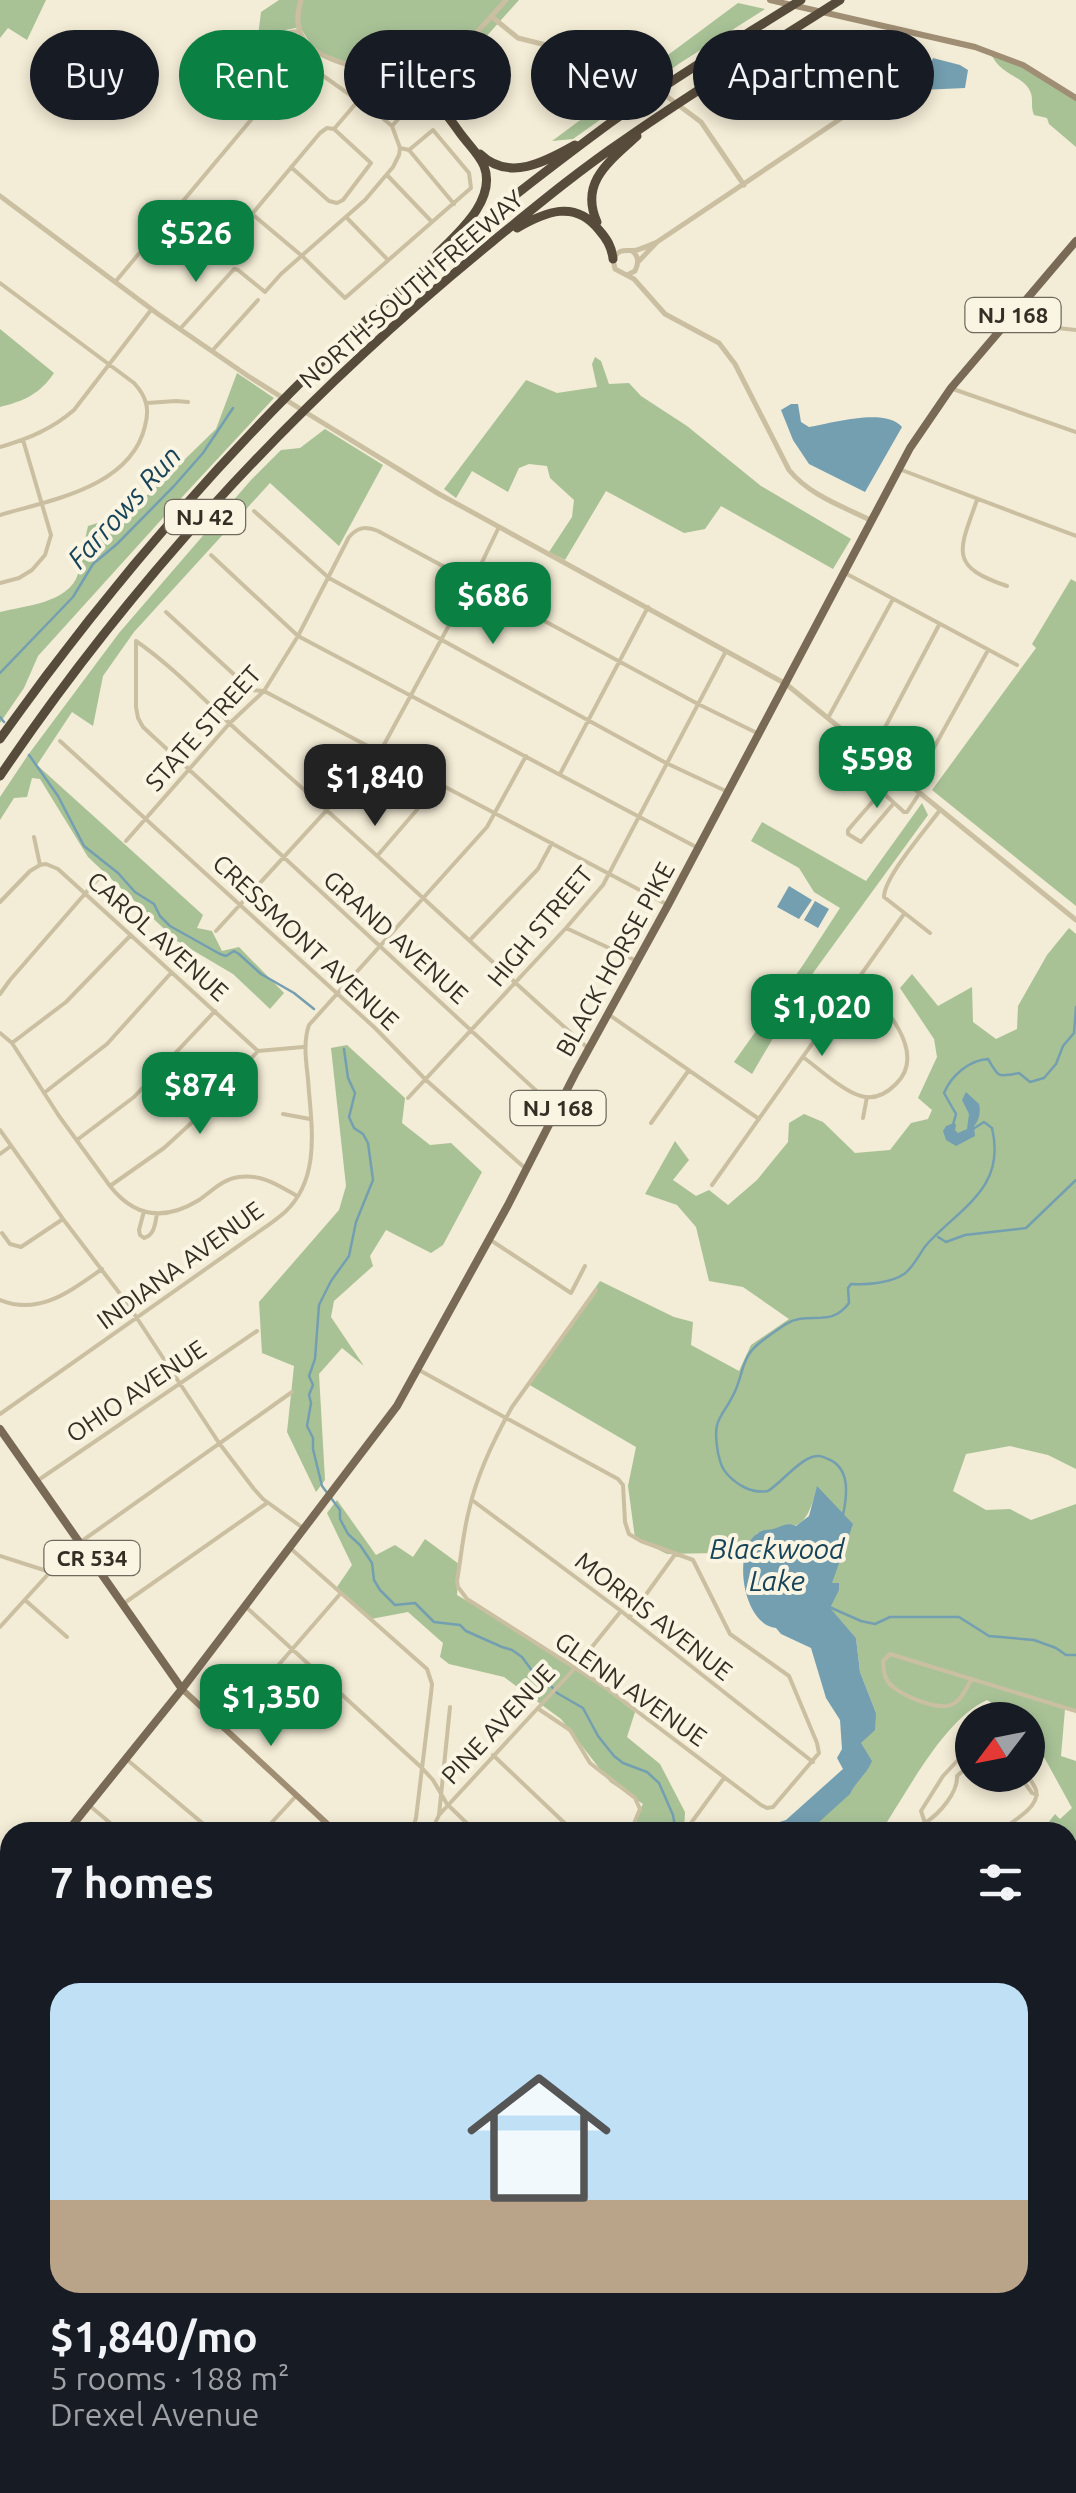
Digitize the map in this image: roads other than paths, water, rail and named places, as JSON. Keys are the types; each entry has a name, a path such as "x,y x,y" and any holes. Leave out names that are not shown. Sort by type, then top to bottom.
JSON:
{"highway":[{"name":"NORTH-SOUTH FREEWAY","path":"0,738 104,600 184,505 347,338 509,201 612,123 801,0"},
{"name":"NORTH-SOUTH FREEWAY","path":"673,109 840,0"},
{"path":"412,282 474,213 485,192 486,170 450,120"},
{"path":"454,120 490,163 504,168 525,168 546,160 612,123"},
{"name":"NORTH-SOUTH FREEWAY","path":"0,776 109,629 197,525 304,409 473,258 556,190 655,120"},
{"path":"627,250 611,241 597,222 591,205 592,192 606,166 657,120"},
{"path":"473,258 536,218 566,211 591,220 610,244 613,259"}],"main road":[{"path":"770,0 975,47 1008,58 1076,98"},
{"name":"BLACK HORSE PIKE","path":"76,1822 397,1406 922,428 951,388 1076,241"},
{"name":"CR 534","path":"0,1429 182,1689 325,1822"}],"street":[{"path":"300,30 301,0"},
{"path":"480,30 506,0"},
{"path":"492,17 518,38 619,64 646,80 690,112 712,136 744,184"},
{"path":"626,275 657,242 867,101 883,76 894,28"},
{"path":"334,129 344,117"},
{"path":"116,282 251,120"},
{"path":"180,329 230,271 238,270 264,292 348,218 397,160 400,148 392,126 384,120"},
{"path":"392,126 398,120"},
{"path":"237,232 320,133 328,128 334,129 371,164 337,203 329,201 291,168"},
{"path":"252,214 345,298 471,188 471,178 433,130 409,150"},
{"path":"400,148 409,150 454,204"},
{"path":"387,175 432,222"},
{"path":"0,196 180,329 310,415 438,494 786,684 1076,920"},
{"path":"348,218 388,260"},
{"path":"657,242 616,254 615,269 626,275 664,314 713,339 731,356 797,480 872,521"},
{"path":"627,250 636,255 647,296"},
{"path":"0,283 134,383 147,403 140,442 114,472 43,502 0,515"},
{"path":"212,351 258,300"},
{"path":"0,447 53,426 74,410 152,308"},
{"path":"1010,318 1021,324 1076,330"},
{"path":"951,388 1076,432"},
{"path":"147,403 188,402"},
{"path":"0,583 26,575 45,555 51,534 24,440"},
{"path":"899,470 1076,536"},
{"path":"977,500 963,540 963,556 974,572 1007,586"},
{"path":"254,511 329,578 666,763 728,792"},
{"path":"216,931 380,752 499,527"},
{"name":"STATE STREET","path":"126,841 264,691 357,529 378,530 472,583"},
{"path":"212,555 298,636 698,848"},
{"path":"845,573 1017,665"},
{"path":"472,583 759,734"},
{"path":"828,718 893,599"},
{"path":"560,774 648,607"},
{"path":"166,612 252,690 264,691 668,905"},
{"path":"871,754 940,624"},
{"name":"GRAND AVENUE","path":"230,724 136,641 139,722 557,1110"},
{"path":"912,788 988,650"},
{"name":"HIGH STREET","path":"408,1098 590,902 726,651"},
{"path":"230,724 589,1049"},
{"name":"CRESSMONT AVENUE","path":"60,741 526,1169"},
{"path":"110,1186 164,1148 258,1051 305,1046 309,1025 477,840 526,756"},
{"path":"881,762 868,780 880,792 906,812 919,794"},
{"path":"378,855 440,784"},
{"path":"880,792 848,834 861,842 894,803"},
{"path":"930,934 884,897 884,891 940,810"},
{"path":"0,902 40,866 34,837"},
{"path":"470,940 538,869 552,844"},
{"name":"CAROL AVENUE","path":"40,866 58,869 258,1051"},
{"path":"0,994 103,873"},
{"path":"712,1185 904,914"},
{"path":"566,928 637,961"},
{"path":"12,1043 66,1002 130,936"},
{"path":"44,1092 107,1044 172,972"},
{"path":"803,1057 853,1094 867,1098 891,1089 901,1079 908,1062 904,1044 894,1021 858,980"},
{"path":"77,1140 134,1096 215,1010"},
{"path":"608,1014 759,1119"},
{"path":"0,1033 12,1043 77,1140 126,1203 158,1214 183,1209 225,1181 242,1176 268,1179 297,1196"},
{"name":"INDIANA AVENUE","path":"0,1414 286,1211 305,1180 312,1157 305,1046"},
{"path":"651,1123 689,1069"},
{"path":"864,1118 867,1098"},
{"path":"284,1114 310,1119"},
{"path":"0,1130 137,1318 254,1490 304,1528"},
{"path":"0,1154 11,1146"},
{"path":"144,1211 139,1230 145,1238 153,1232 158,1214"},
{"path":"2,1232 10,1244 21,1248 63,1219"},
{"path":"489,1239 571,1293 585,1266"},
{"path":"0,1300 12,1305 38,1306 60,1297 102,1269"},
{"path":"472,1500 481,1470 506,1418 596,1290"},
{"name":"OHIO AVENUE","path":"37,1481 256,1331"},
{"path":"419,1370 618,1479 624,1485 629,1534 694,1560 730,1634 789,1676 817,1742 819,1753 813,1762"},
{"path":"0,1626 81,1542 292,1392"},
{"name":"GLENN AVENUE","path":"472,1500 457,1581 462,1594 606,1687 761,1805 770,1808 778,1803 813,1762"},
{"name":"MORRIS AVENUE","path":"472,1500 813,1762"},
{"path":"123,1604 267,1503"},
{"path":"289,1546 430,1675 432,1694 414,1822"},
{"path":"629,1618 677,1553"},
{"path":"0,1556 50,1572"},
{"path":"222,1729 341,1593"},
{"path":"25,1600 67,1637"},
{"path":"245,1606 422,1768 446,1804 465,1822"},
{"name":"PINE AVENUE","path":"438,1814 575,1668 620,1612"},
{"path":"971,1680 957,1703 945,1708 896,1690 886,1680 884,1662 890,1654 1076,1711"},
{"path":"435,1822 450,1707"},
{"path":"538,1708 570,1730 590,1763 637,1800 640,1810 635,1822"},
{"path":"493,1755 563,1822"},
{"path":"126,1758 200,1822"},
{"path":"925,1822 920,1811 955,1763"},
{"path":"691,1822 724,1778"},
{"path":"927,1822 936,1816 955,1788"},
{"path":"1031,1792 1037,1795"},
{"path":"1011,1822 1035,1804 1037,1792"},
{"path":"272,1822 296,1796"},
{"path":"90,1806 109,1822"}],"water":[{"path":"934,58 968,70 965,88 934,89"},
{"path":"798,404 801,422 809,427 872,417 894,421 902,427 865,492 809,464 793,440 781,410"},
{"path":"789,886 812,900 799,919 777,907"},
{"path":"815,901 829,909 818,928 804,920"},
{"path":"966,1092 979,1104 979,1116 975,1136 956,1146 946,1140 943,1131 954,1123 958,1133 967,1129 969,1114 962,1100"},
{"name":"Blackwood Lake","path":"817,1486 853,1524 832,1583 839,1583 839,1590 830,1608 856,1638 860,1672 876,1713 875,1730 861,1743 872,1761 850,1794 819,1822 780,1822 843,1769 837,1758 842,1749 840,1720 826,1698 811,1648 781,1634 755,1614 744,1586 743,1570 750,1542 758,1533 787,1524 796,1526 809,1516"}],"waterway":[{"name":"Farrows Run","path":"0,673 73,597 93,564 174,486 203,453 233,408"},
{"name":"Farrows Run","path":"0,717 4,722"},
{"name":"Farrows Run","path":"29,755 58,796 84,846 154,904 170,926 220,954 226,956 234,951 314,1009"},
{"path":"953,1125 956,1114 944,1093 956,1075 974,1062 988,1059 999,1075 1019,1073 1030,1082 1044,1078 1074,1033 1076,1007"},
{"name":"Farrows Run","path":"344,1049 348,1078 355,1093 349,1117 368,1143 373,1180 356,1222 349,1256 319,1305 307,1426 322,1486 340,1510 348,1534 372,1563 380,1590 395,1605 415,1603 434,1622 460,1625 522,1657 557,1693 583,1708 614,1756 647,1772 659,1783 674,1822"},
{"path":"843,1515 846,1483 835,1463 812,1457 768,1491 751,1490 735,1482 722,1466 716,1441 717,1424 748,1356 758,1345 795,1320 827,1317 842,1311 849,1303 851,1284 879,1283 904,1274 928,1243 978,1194 993,1166 995,1148 992,1128 984,1122 973,1129"},
{"path":"938,1237 946,1242 965,1235 1026,1228 1076,1180"},
{"path":"827,1606 875,1624 890,1617 959,1617 989,1636 1034,1640 1066,1655 1076,1655"}]}
